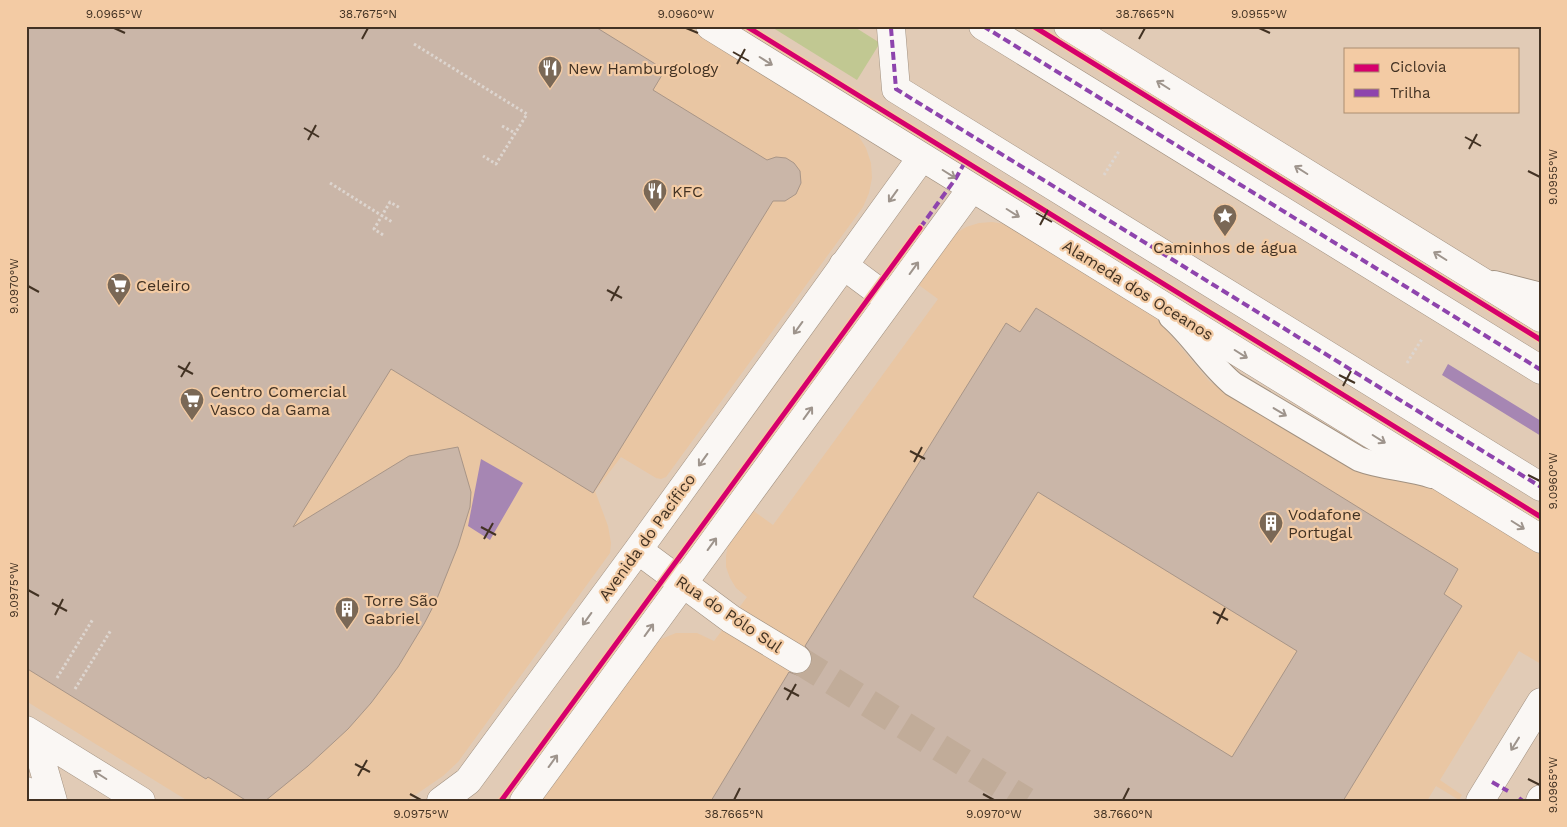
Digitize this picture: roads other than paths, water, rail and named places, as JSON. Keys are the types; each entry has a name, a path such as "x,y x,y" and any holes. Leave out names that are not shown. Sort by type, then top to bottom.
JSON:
{"street":[{"name":"Alameda dos Oceanos","path":"710,26 1541,539"},
{"path":"983,26 1541,370"},
{"path":"1068,26 1541,318"},
{"path":"892,27 896,89 1541,487"},
{"name":"Avenida do Pacífico","path":"441,801 468,781 638,550 922,157"},
{"path":"524,801 972,188"},
{"path":"843,265 890,300"},
{"name":"Rua do Pólo Sul","path":"638,550 731,619 796,659"},
{"path":"1480,801 1541,702"},
{"path":"30,732 53,801"},
{"path":"30,732 141,801"},
{"path":"26,791 42,801"}],"lane":[{"path":"1473,277 1541,295"}],"tunnel":[{"path":"797,659 1026,801"}],"place":[{"name":"New Hamburgology","path":"550,89"},
{"name":"KFC","path":"655,212"},
{"name":"Caminhos de água","path":"1225,237"},
{"name":"Celeiro","path":"119,306"},
{"name":"Centro Comercial Vasco da Gama","path":"192,421"},
{"name":"Vodafone Portugal","path":"1271,544"},
{"name":"Torre São Gabriel","path":"347,630"}]}
